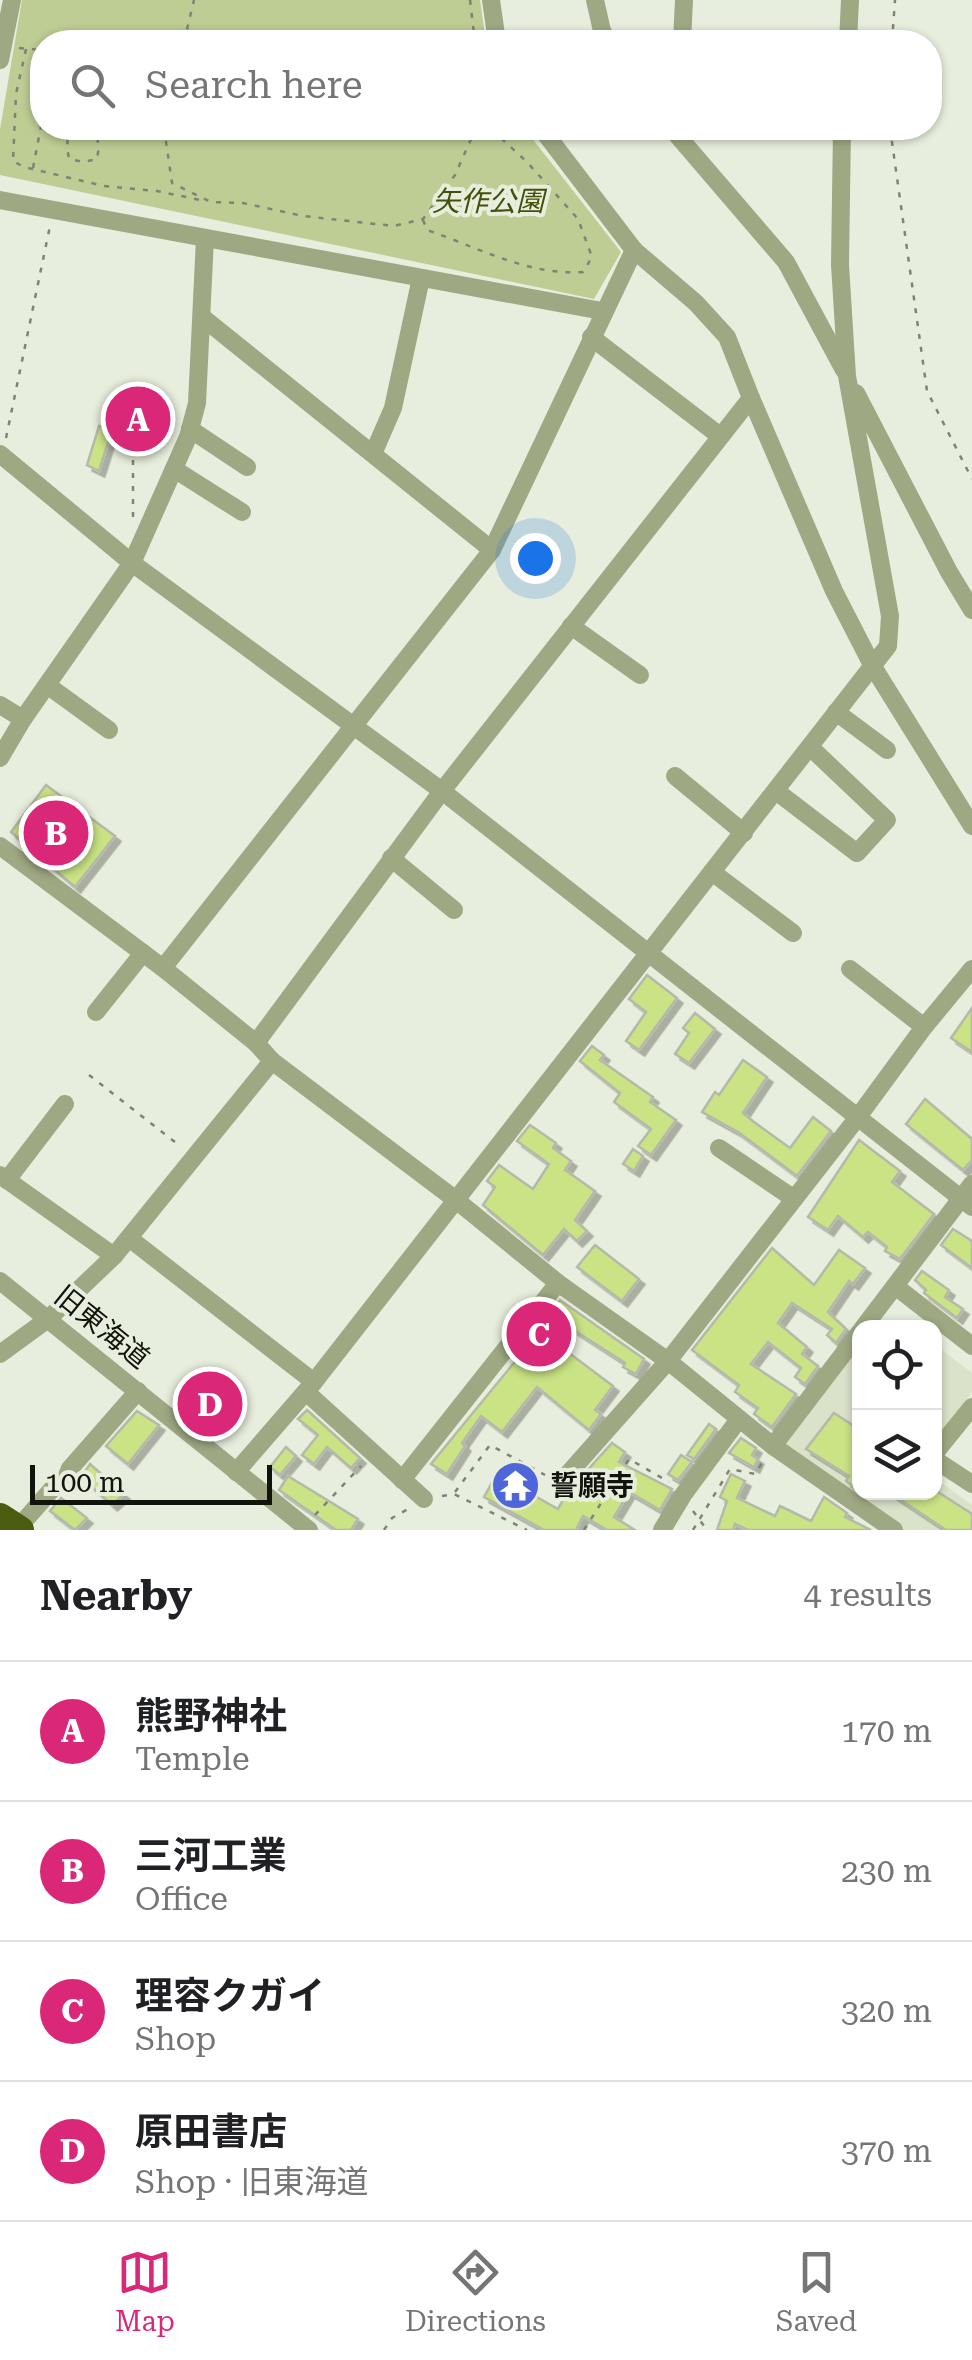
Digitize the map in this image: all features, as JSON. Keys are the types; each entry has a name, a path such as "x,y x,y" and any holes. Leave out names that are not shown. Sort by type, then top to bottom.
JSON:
{"street":[{"path":"1,53 12,0"},
{"path":"491,0 495,30"},
{"path":"595,0 602,30"},
{"path":"683,30 684,0"},
{"path":"849,30 850,0"},
{"path":"550,140 634,250 696,303 727,337 834,591 872,665 972,826"},
{"path":"681,140 786,262 972,610"},
{"path":"236,1472 310,1387 888,646 890,616 847,376 840,265 842,140"},
{"path":"0,200 602,312"},
{"path":"0,758 132,563 190,429 197,404 205,238"},
{"path":"163,968 492,550 634,250"},
{"path":"373,454 393,408 421,278"},
{"path":"202,316 492,550"},
{"path":"590,337 720,436"},
{"path":"256,1043 442,791 750,398"},
{"path":"190,429 247,467"},
{"path":"1,455 132,563 442,791 858,1117 968,1196 869,1320"},
{"path":"174,469 242,512"},
{"path":"571,626 640,675"},
{"path":"47,684 108,730"},
{"path":"0,705 23,719"},
{"path":"836,712 887,750"},
{"path":"776,791 858,853 887,820 810,747"},
{"path":"674,776 744,833"},
{"path":"0,846 144,953 256,1043 272,1061 558,1282 668,1361 773,1446 894,1530"},
{"path":"391,858 454,910"},
{"path":"712,872 792,932"},
{"path":"96,1012 144,953"},
{"path":"850,969 924,1027"},
{"path":"560,1483 668,1361 972,969"},
{"path":"0,1354 48,1319 114,1256 272,1061"},
{"path":"64,1104 3,1178 114,1256"},
{"path":"720,1148 794,1198"},
{"path":"128,1238 310,1387 373,1454 424,1498"},
{"name":"旧東海道","path":"0,1281 307,1528"},
{"path":"402,1480 558,1282"},
{"path":"895,1286 972,1346"},
{"path":"773,1446 852,1342"},
{"path":"12,1525 138,1391"},
{"path":"942,1446 972,1407"},
{"path":"662,1530 739,1420"},
{"path":"942,1463 972,1484"}],"path":[{"path":"187,30 194,0"},
{"path":"470,0 473,30"},
{"path":"893,30 895,0"},
{"path":"26,49 16,94 13,161 104,186 394,226 423,219 455,175 471,140"},
{"path":"1,53 30,49"},
{"path":"33,169 38,140"},
{"path":"68,140 70,160 83,162 97,160 98,140"},
{"path":"166,140 172,183 211,202"},
{"path":"423,219 427,230 518,264 561,273 583,272 592,257 578,220 503,140"},
{"path":"892,140 927,391 972,480"},
{"path":"1,455 53,210"},
{"path":"132,528 134,438"},
{"path":"89,1074 193,1156"},
{"path":"454,1494 490,1445 560,1483"},
{"path":"692,1530 730,1469 755,1474 773,1446"},
{"path":"307,1528 373,1454"},
{"path":"584,1530 629,1458 660,1474 683,1495 706,1530"},
{"path":"384,1530 392,1518 424,1498 454,1494 527,1530"}],"shaded area":[{"path":"942,1350 972,1373 972,1392 942,1433"},
{"path":"852,1353 852,1495 780,1448"},
{"path":"942,1483 972,1505 972,1530 905,1530 859,1500 942,1500"}],"green space":[{"name":"矢作公園","path":"22,0 480,0 484,30 30,30 30,140 533,140 621,252 594,299 0,175 0,129"}],"building":[{"path":"129,396 153,398 146,436 125,434"},
{"path":"99,426 112,430 99,471 87,465"},
{"path":"46,785 115,836 75,887 11,832"},
{"path":"647,975 677,998 639,1050 626,1041 646,1012 629,999"},
{"path":"972,1008 972,1052 951,1038"},
{"path":"695,1013 715,1029 689,1063 675,1054 689,1033 683,1028"},
{"path":"592,1046 604,1055 600,1060 653,1097 650,1102 676,1120 651,1155 638,1146 651,1129 614,1102 620,1093 580,1061"},
{"path":"743,1060 767,1077 743,1113 754,1122 790,1148 813,1117 831,1131 797,1176 738,1132 702,1112"},
{"path":"925,1099 972,1139 972,1160 963,1170 906,1124"},
{"path":"530,1125 556,1143 553,1148 571,1161 565,1170 595,1191 575,1220 587,1231 577,1241 564,1229 543,1255 483,1205 495,1187 487,1181 499,1165 533,1189 549,1164 517,1141"},
{"path":"859,1140 900,1171 892,1182 934,1214 900,1259 885,1251 887,1247 868,1232 863,1237 838,1216 828,1230 808,1217"},
{"path":"633,1149 643,1156 634,1171 623,1164"},
{"path":"953,1229 972,1241 972,1268 941,1245"},
{"path":"595,1245 639,1279 622,1301 577,1267"},
{"path":"772,1248 814,1285 839,1250 865,1268 853,1284 849,1281 828,1312 846,1329 836,1343 827,1335 832,1329 792,1303 778,1323 807,1347 802,1354 818,1366 805,1384 795,1377 801,1368 768,1342 751,1364 796,1394 772,1427 754,1414 758,1408 735,1392 739,1385 692,1350"},
{"path":"922,1271 949,1290 945,1297 963,1309 957,1318 924,1293 926,1290 915,1280"},
{"path":"560,1300 644,1359 636,1374 549,1314"},
{"path":"537,1329 613,1386 595,1410 601,1414 589,1430 537,1387 502,1432 481,1416 447,1474 431,1464 531,1342 528,1341"},
{"path":"215,1385 232,1397 212,1421 197,1411"},
{"path":"307,1410 360,1458 351,1468 327,1447 314,1464 302,1455 318,1435 298,1419"},
{"path":"137,1411 159,1425 128,1464 106,1446"},
{"path":"834,1413 852,1425 852,1485 846,1481 849,1476 806,1449"},
{"path":"709,1424 716,1429 694,1459 687,1455"},
{"path":"741,1438 756,1448 752,1455 758,1459 754,1467 729,1453"},
{"path":"612,1443 625,1452 619,1462 672,1489 660,1510 629,1492 614,1517 635,1530 607,1530 583,1516 576,1530 544,1530 484,1497 500,1468 523,1480 519,1487 558,1509 566,1494"},
{"path":"286,1447 296,1456 280,1475 270,1467"},
{"path":"681,1455 692,1462 678,1480 668,1474"},
{"path":"90,1464 124,1494 112,1505 81,1477"},
{"path":"731,1474 745,1481 737,1498 775,1516 780,1506 811,1521 824,1497 847,1513 845,1517 871,1530 748,1530 735,1524 733,1530 717,1530 727,1501 720,1497"},
{"path":"288,1476 358,1519 351,1530 336,1530 279,1490"},
{"path":"942,1495 972,1514 972,1530 946,1530 901,1500 942,1500"},
{"path":"61,1498 87,1518 75,1530 50,1511"}],"place":[{"name":"熊野神社","path":"138,419"},
{"name":"三河工業","path":"56,833"},
{"name":"理容クガイ","path":"539,1334"},
{"name":"原田書店","path":"210,1404"},
{"name":"誓願寺","path":"515,1485"}]}
